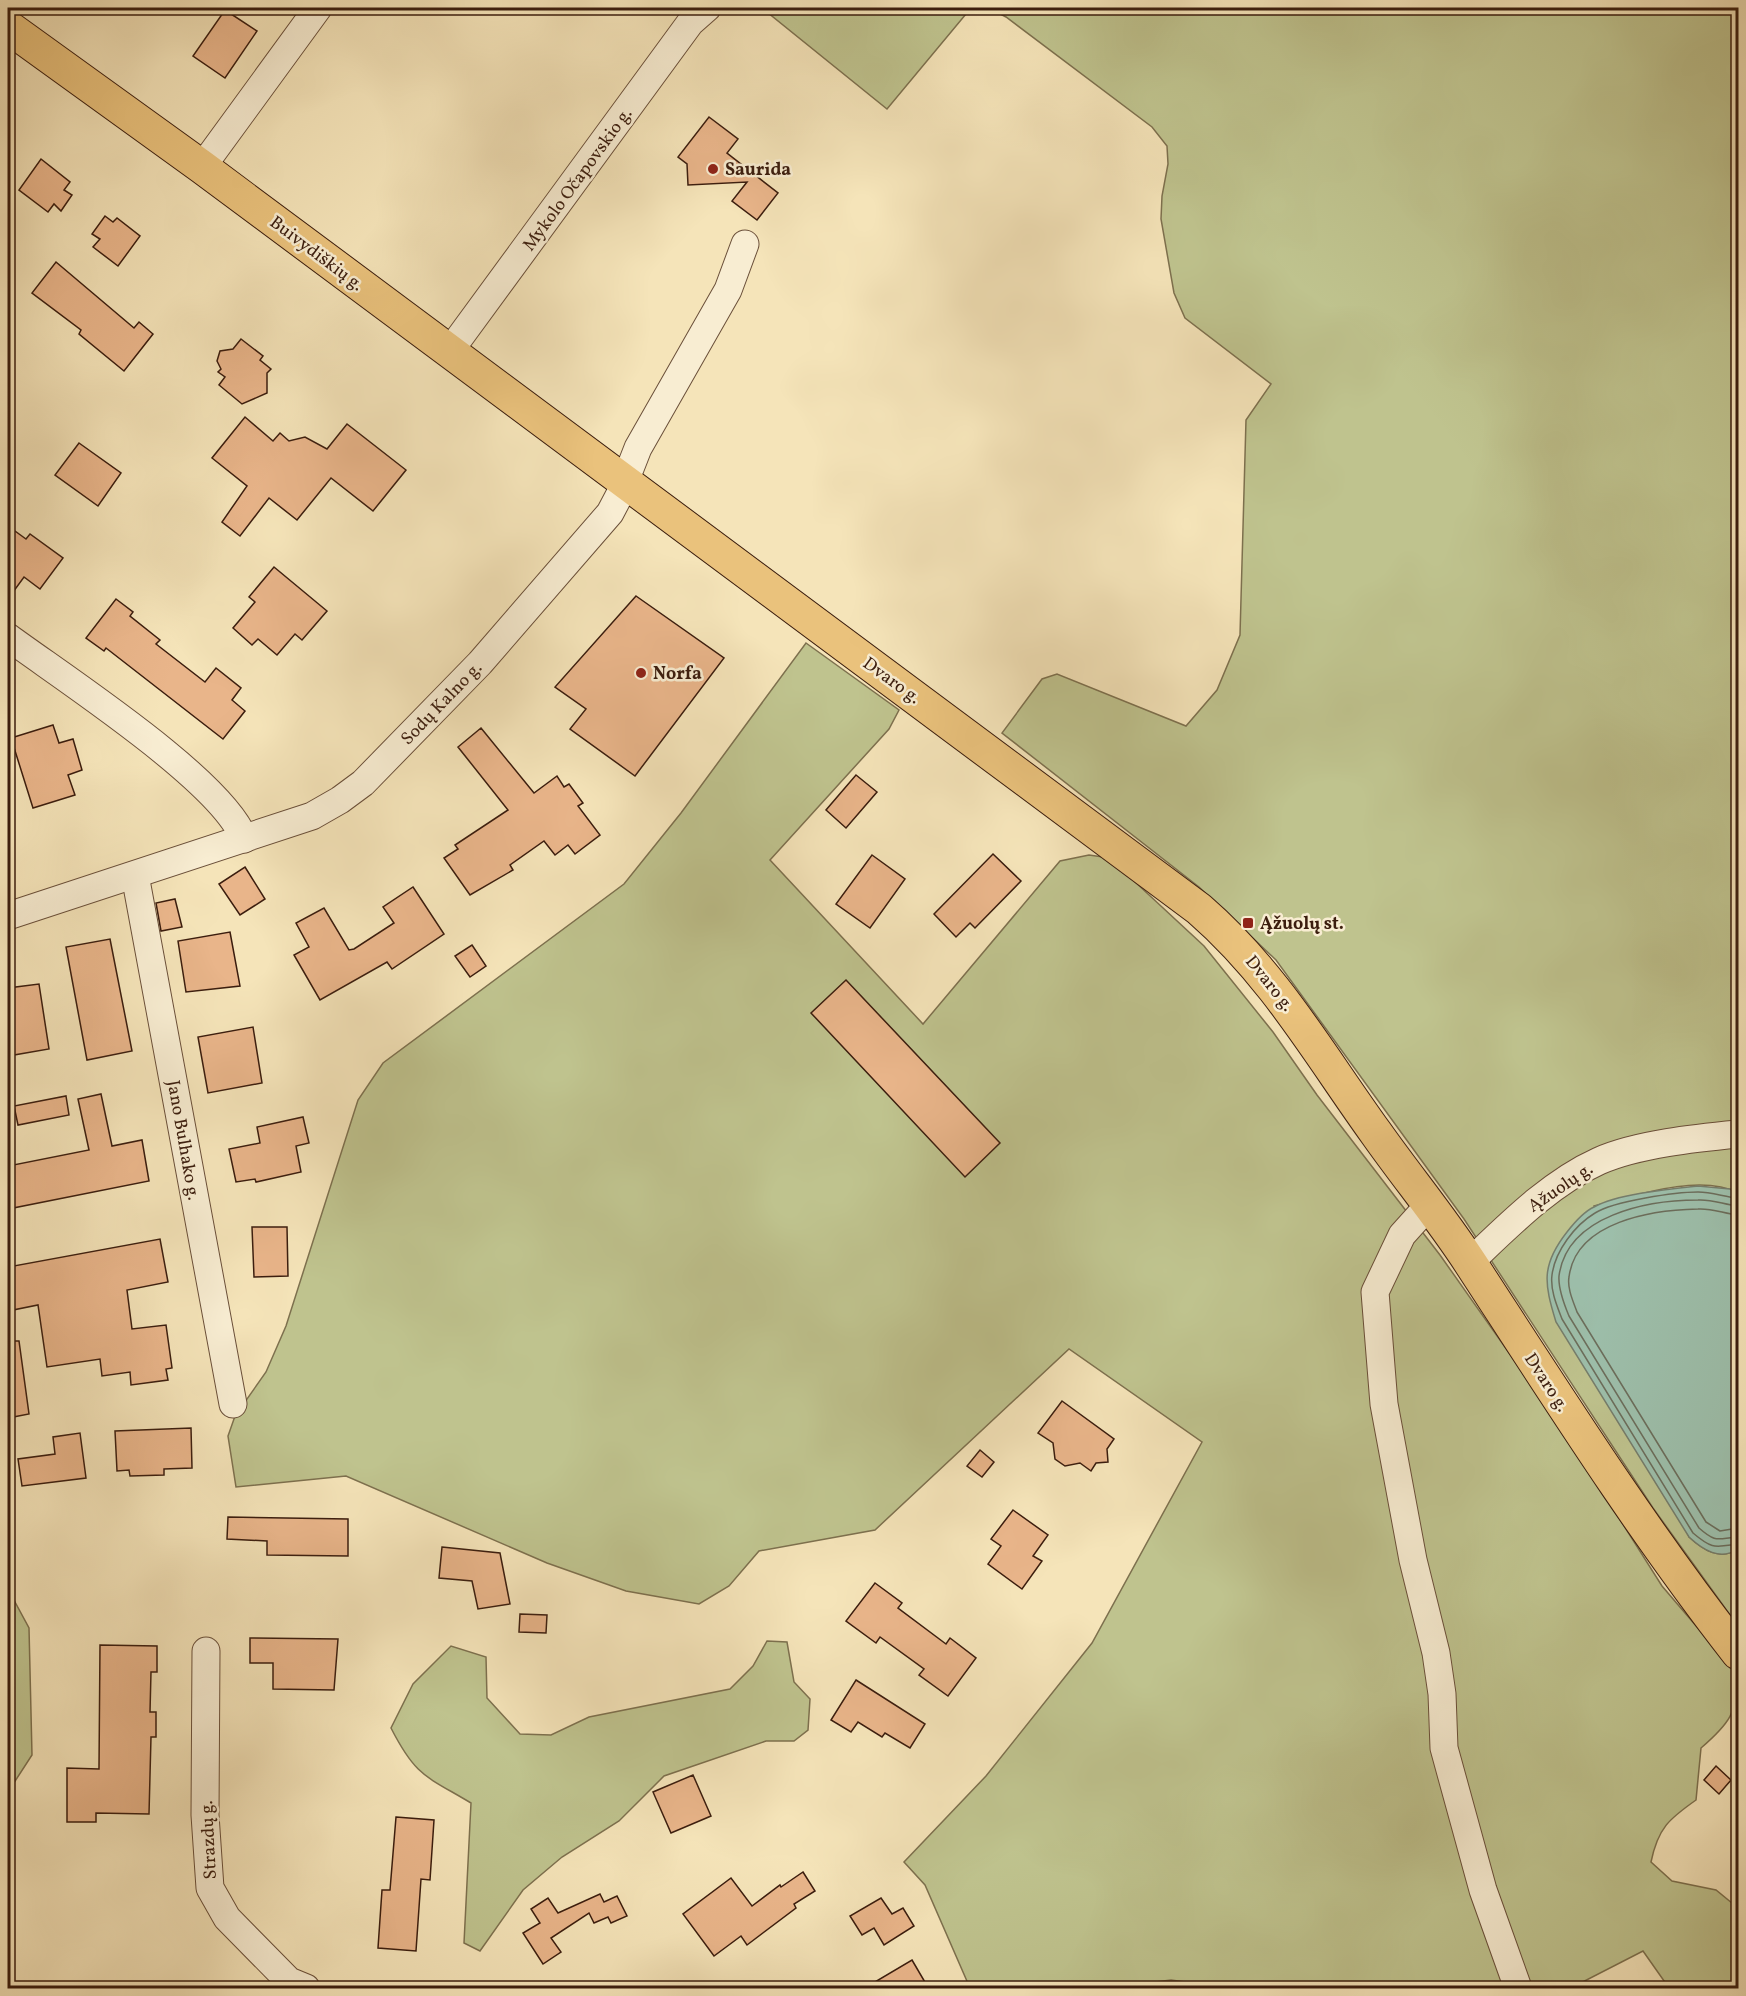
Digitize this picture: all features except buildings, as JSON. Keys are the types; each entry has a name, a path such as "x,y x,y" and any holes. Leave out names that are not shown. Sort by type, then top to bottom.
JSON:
{"main road":[{"name":"Buivydiškių g.","path":"8,27 202,167 625,482"},
{"name":"Dvaro g.","path":"625,482 1190,902 1234,939 1303,1025 1376,1133 1470,1262 1597,1458 1666,1558 1738,1653"}],"street":[{"path":"202,167 318,8"},
{"name":"Mykolo Očapovskio g.","path":"449,352 690,23 707,8"},
{"name":"Sodų Kalno g.","path":"8,916 312,816 363,783 493,648 610,513 638,448 728,290 745,244"},
{"path":"8,638 167,754 231,815 244,838"},
{"name":"Jano Bulhako g.","path":"135,875 233,1404"},
{"name":"Ąžuolų g.","path":"1470,1262 1529,1206 1599,1161 1644,1148 1738,1134"},
{"path":"1429,1205 1402,1235 1375,1292 1384,1404 1413,1560 1436,1653 1442,1694 1444,1748 1483,1890 1518,1989"},
{"name":"Strazdų g.","path":"206,1651 205,1815 210,1888 227,1918 290,1981 306,1989"}],"green space":[{"path":"762,8 971,8 887,109"},
{"path":"989,8 1738,8 1738,1193 1723,1187 1686,1186 1647,1192 1594,1206 1689,1537 1706,1550 1718,1554 1738,1549 1738,1626 1653,1508 1464,1219 1276,960 1199,887 1002,733 1042,679 1057,674 1186,726 1217,690 1240,635 1246,420 1271,384 1185,318 1174,293 1161,219 1162,196 1168,164 1167,146 1152,127 1006,17"},
{"path":"806,643 899,710 889,729 770,860 923,1024 1060,861 1089,855 1103,857 1120,868 1204,946 1273,1032 1317,1095 1440,1255 1562,1428 1662,1586 1738,1675 1736,1699 1730,1716 1719,1732 1701,1748 1696,1800 1666,1825 1657,1841 1651,1862 1672,1881 1716,1890 1738,1908 1737,1988 1669,1988 1643,1951 1571,1988 1229,1988 1171,1980 1108,1988 970,1988 925,1885 904,1862 986,1776 1092,1643 1202,1442 1069,1349 875,1530 759,1551 729,1586 699,1604 626,1591 547,1563 346,1476 236,1487 228,1436 235,1416 266,1372 286,1326 358,1100 383,1063 624,884 681,813"},
{"path":"8,1589 29,1628 32,1755 8,1792"},
{"path":"767,1641 787,1642 794,1682 810,1699 808,1730 794,1741 766,1741 664,1776 619,1821 562,1857 523,1890 480,1951 464,1943 471,1803 415,1766 391,1728 413,1684 451,1646 486,1657 487,1698 520,1734 551,1735 589,1717 730,1689 753,1666"}],"water":[{"path":"1698,1186 1730,1189 1738,1193 1738,1549 1725,1554 1706,1550 1689,1537 1556,1322 1547,1285 1547,1275 1553,1254 1576,1221 1590,1209 1604,1202 1630,1195"}],"place":[{"name":"Saurida","path":"713,169"},
{"name":"Norfa","path":"641,673"},
{"name":"Ąžuolų st.","path":"1248,923"}]}
